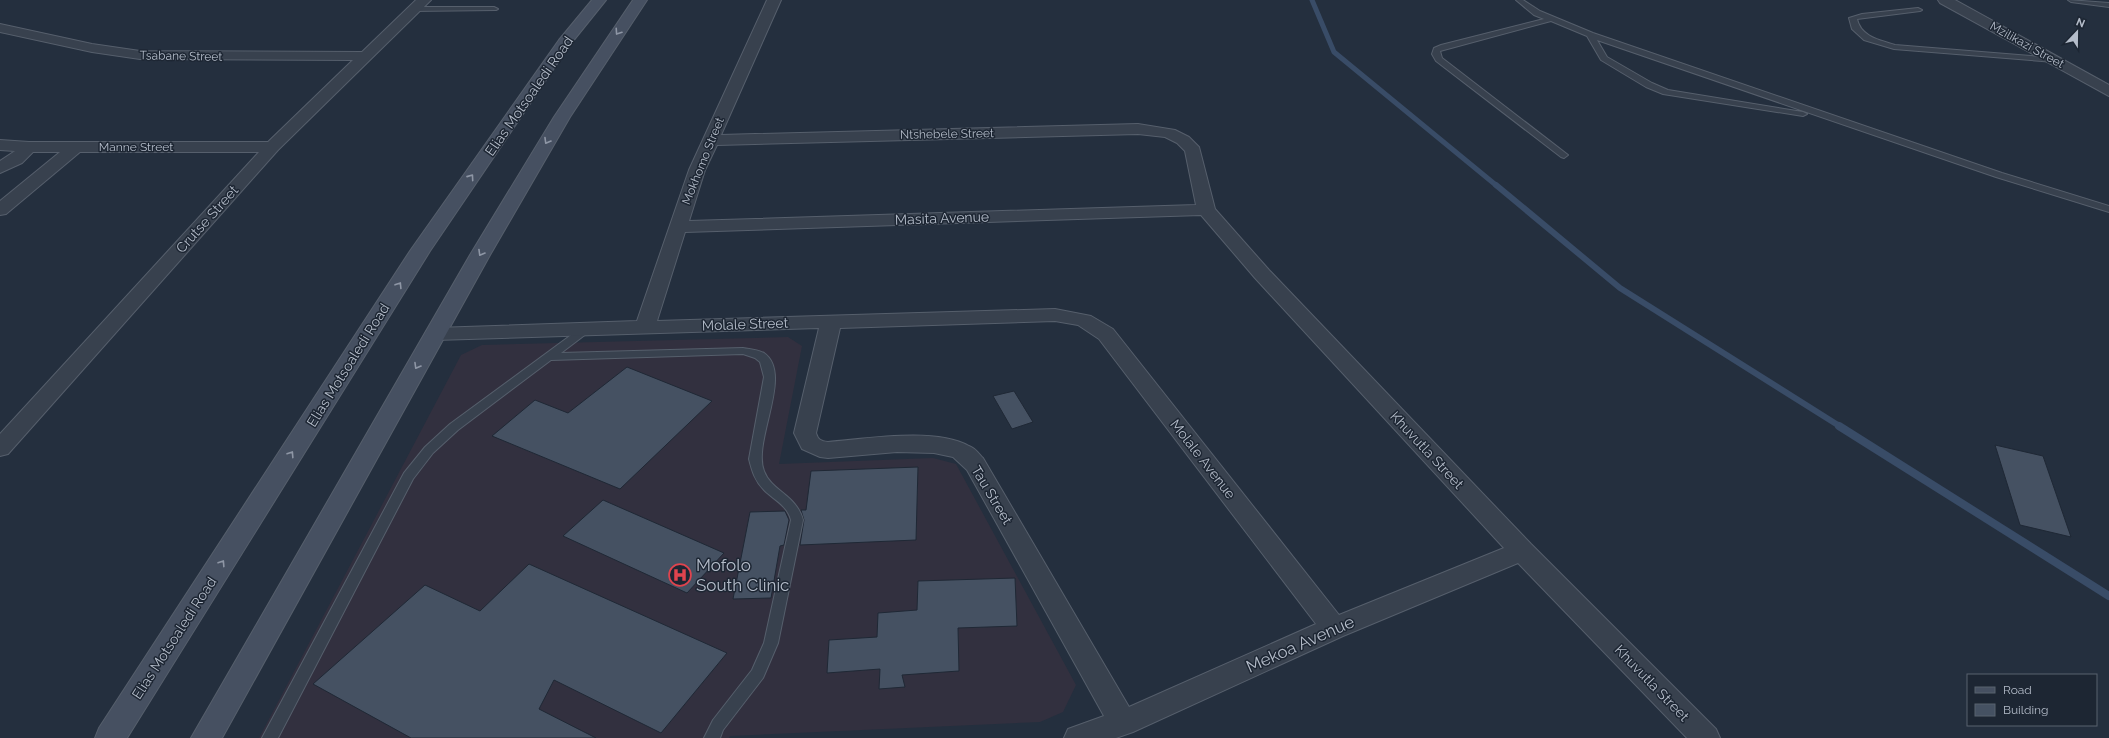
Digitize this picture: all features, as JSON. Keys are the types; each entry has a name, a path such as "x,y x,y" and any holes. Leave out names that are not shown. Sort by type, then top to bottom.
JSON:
{"main road":[{"name":"Elias Motsoaledi Road","path":"110,738 420,251 564,44 599,0"},
{"path":"206,738 435,334 562,116 640,0"}],"street":[{"name":"Mokhomo Street","path":"645,327 697,170 774,0"},
{"name":"Mzilikazi Street","path":"1948,0 2109,91"},
{"name":"Crutse Street","path":"0,448 272,147 419,5"},
{"name":"Tsabane Street","path":"0,28 92,48 140,55 365,56"},
{"name":"Ntshebele Street","path":"710,140 1138,129 1169,133 1183,140"},
{"name":"Khuvutla Street","path":"1183,140 1193,150 1206,210 1262,274 1522,551 1706,738"},
{"name":"Manne Street","path":"0,145 29,147 272,147"},
{"path":"0,168 29,147"},
{"path":"0,210 76,147"},
{"name":"Masita Avenue","path":"678,227 1206,210"},
{"name":"Molale Street","path":"435,334 1055,315"},
{"name":"Molale Avenue","path":"1055,315 1084,320 1106,334 1334,628"},
{"name":"Tau Street","path":"831,322 805,433 806,439 810,445 818,449 828,450 926,444 944,445 961,451 975,464 1124,723"},
{"name":"Mekoa Avenue","path":"1078,738 1124,723 1334,628 1522,551"}],"lane":[{"path":"1519,0 1528,8 1590,36 1999,175 2109,209"},
{"path":"2071,0 2109,5"},
{"path":"419,5 494,9"},
{"path":"1918,10 1862,16 1853,18 1852,21 1854,26 1867,38 1894,47 2054,60"},
{"path":"1551,19 1444,47 1438,50 1436,54 1439,59 1564,155"},
{"path":"1590,36 1604,58 1649,85 1666,92 1830,118"},
{"path":"2088,78 2109,85"},
{"path":"270,738 408,476 429,450 454,427 586,329"},
{"path":"549,357 742,352 758,355 765,361 770,377 755,459 756,470 762,480 773,492 788,502 796,511 797,520 771,643 758,674 718,725 712,738"}],"shaded area":[{"name":"Mofolo South Clinic","path":"788,337 802,346 779,464 933,458 956,464 1076,685 1063,712 1040,722 730,736 729,738 259,738 461,355 482,345"}],"building":[{"path":"627,367 712,401 620,489 492,436 535,400 568,413"},
{"path":"1014,391 1033,422 1012,429 993,396"},
{"path":"1995,445 2043,456 2071,537 2020,525"},
{"path":"918,467 916,540 800,545 804,520 801,510 806,510 811,471"},
{"path":"603,500 724,553 687,593 563,536"},
{"path":"785,511 789,520 784,545 780,546 771,598 733,599 750,512"},
{"path":"529,564 727,653 661,733 554,680 539,709 596,738 411,738 313,684 425,585 480,611"},
{"path":"1015,578 1017,626 958,628 959,671 902,675 905,687 879,689 880,669 827,673 829,640 877,637 878,613 917,610 918,581"}],"waterway":[{"path":"1312,0 1334,52 1497,186"},
{"path":"1496,185 1620,288 1841,427"},
{"path":"1839,426 2109,596"}],"place":[{"name":"Mofolo South Clinic","path":"680,575"}]}
